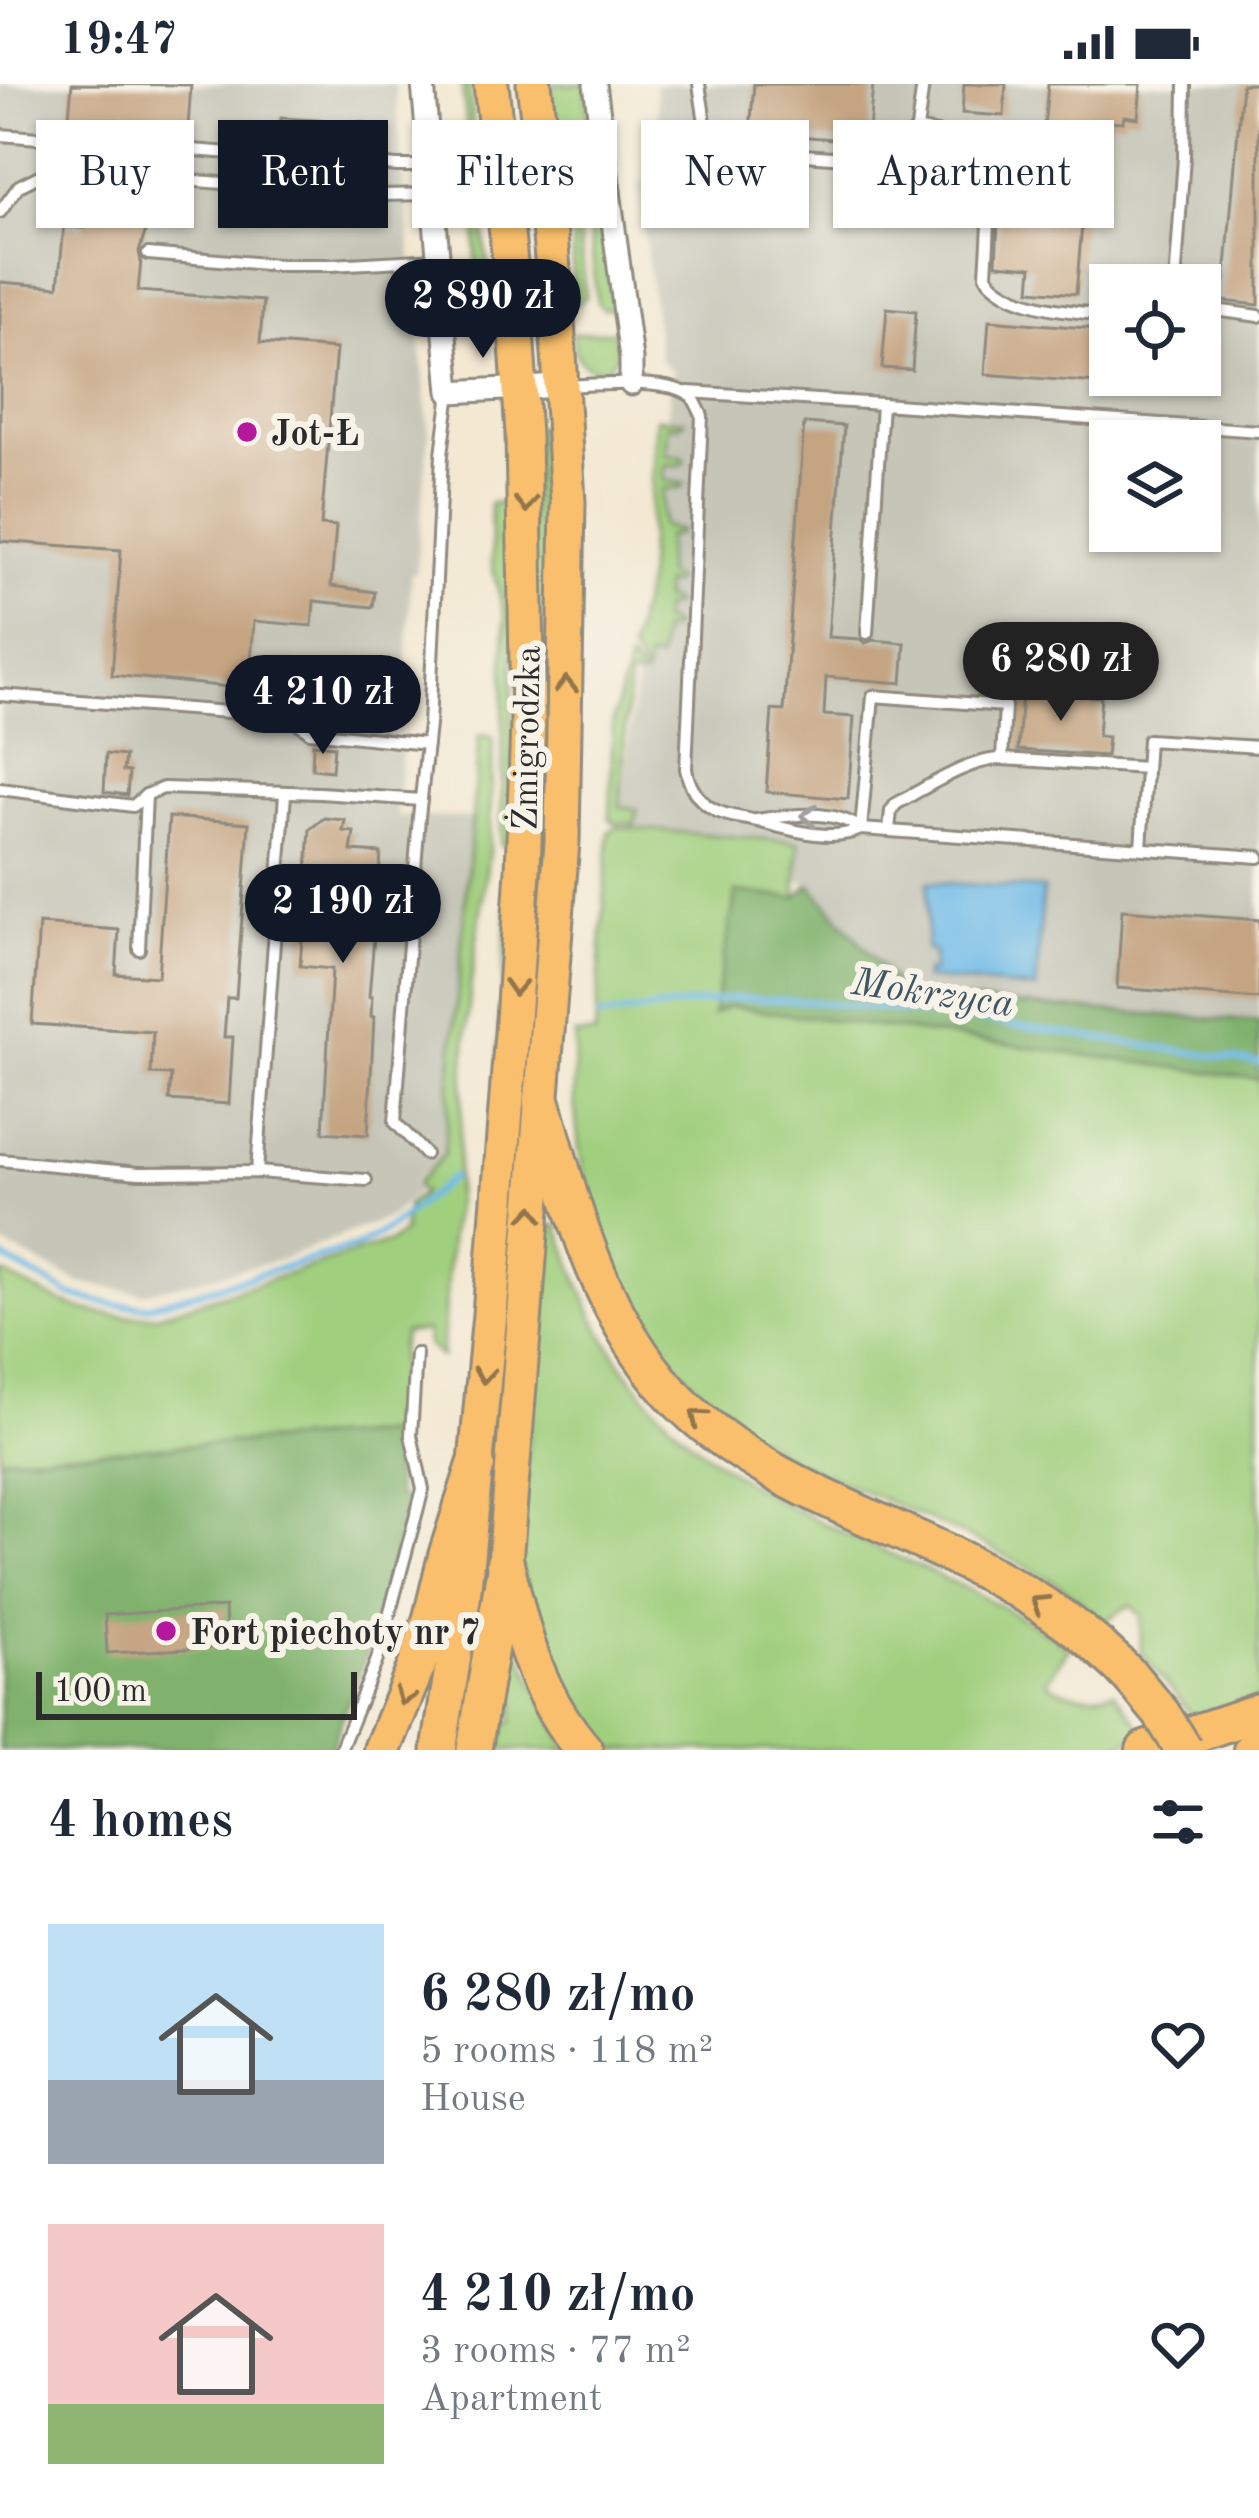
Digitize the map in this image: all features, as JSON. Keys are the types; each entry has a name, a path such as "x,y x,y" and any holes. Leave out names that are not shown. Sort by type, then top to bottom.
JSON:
{"highway":[{"path":"542,1103 598,1276 637,1350 673,1395 735,1448 836,1504 942,1550 1076,1627 1130,1676 1184,1750"},
{"path":"382,1750 417,1665 476,1465"},
{"path":"505,1563 532,1666 559,1717 584,1750"},
{"path":"1145,1750 1259,1712"}],"main road":[{"name":"Żmigrodzka","path":"439,1750 464,1600 523,870 526,491 491,84"},
{"name":"Żmigrodzka","path":"474,1750 505,1563 562,842 568,502 544,157 534,84"}],"street":[{"path":"423,84 426,120"},
{"path":"595,84 632,384"},
{"path":"435,228 450,392 562,386"}],"lane":[{"path":"698,84 709,148 833,157"},
{"path":"918,120 923,84"},
{"path":"1176,264 1185,84"},
{"path":"0,135 412,166"},
{"path":"0,212 19,186 51,170 412,194"},
{"path":"987,228 986,276 992,284 1015,298 1089,313"},
{"path":"148,254 277,265 438,259"},
{"path":"386,261 386,278"},
{"path":"1221,311 1259,316"},
{"path":"562,386 632,384 682,392 1259,431"},
{"path":"424,1154 395,1122 427,744 443,435 450,392"},
{"path":"682,392 694,399 702,416 686,734 687,777 707,806 792,832 847,835 861,829 889,830 1259,857"},
{"path":"867,633 883,404"},
{"path":"0,694 269,715 293,720 310,732 427,744"},
{"path":"861,829 873,696 1005,706 1002,759"},
{"path":"1141,848 1148,740 1259,747"},
{"path":"889,830 896,804 988,759 1146,767"},
{"path":"0,789 133,806 164,788 421,800"},
{"path":"257,1172 285,794"},
{"path":"139,949 146,795"},
{"path":"0,1160 139,1173 257,1172 366,1180"},
{"path":"340,1750 377,1660 423,1489 411,1436 416,1354"}],"shaded area":[{"path":"0,84 395,84 429,434 416,572 411,573 405,699 389,698 386,729 402,751 397,816 473,818 443,1154 412,1183 418,1190 391,1216 282,1259 143,1293 80,1283 0,1243"},
{"path":"655,84 1259,84 1259,1022 907,997 810,884 619,823 673,372 660,360 644,228 809,228 809,120 658,120"}],"green space":[{"path":"462,84 469,84 473,120 466,120"},
{"path":"549,84 585,84 590,120 553,118"},
{"path":"477,228 484,228 492,308 480,309"},
{"path":"573,228 579,228 586,296 572,304"},
{"path":"589,228 604,228 614,308 603,309 597,303"},
{"path":"616,331 618,353 607,369 591,368 581,361 572,334"},
{"path":"656,418 684,420 668,425 666,455 682,456 685,461 665,465 664,480 684,484 663,489 662,526 680,531 667,536 665,574 675,580 664,584 663,599 674,605 663,609 662,622 673,629 661,631 659,659 647,659 646,675 630,650 646,584"},
{"path":"537,426 542,435 550,812 497,1497 462,1750 455,1750"},
{"path":"490,503 503,503 514,584 511,845 501,844 505,617 492,564"},
{"path":"629,661 643,677 629,677 620,806 637,809 635,824 610,819 613,720"},
{"path":"479,736 493,739 489,850 470,989 441,1357 427,1344 427,1331 404,1333 399,1433 0,1457 0,1272 93,1312 157,1315 390,1242 403,1233 408,1204 422,1193 416,1184 444,1155"},
{"path":"616,827 799,842 796,898 714,1013 729,1006 1259,1079 1259,1698 1193,1716 1141,1653 1141,1616 1130,1605 1104,1622 1059,1584 985,1545 792,1459 723,1415 643,1321 623,1290 588,1199 574,1100 575,1035 595,1034 609,832"},
{"path":"810,884 907,997 1259,1022 1259,1079 729,1006 713,1014 736,892 796,898"},
{"path":"544,1225 558,1226 604,1336 648,1398 699,1448 816,1520 944,1578 1069,1648 1046,1681 1079,1694 1114,1691 1146,1734 1105,1750 597,1750 559,1700 519,1563"},
{"path":"399,1433 393,1470 397,1495 406,1501 380,1617 331,1749 0,1750 0,1457"},
{"path":"503,1617 567,1750 501,1750 515,1701 510,1699 513,1673 500,1670"}],"water":[{"path":"928,882 1043,889 1036,989 925,979 925,972 932,972 934,952 926,950"}],"building":[{"path":"72,84 191,85 188,120 69,116"},
{"path":"754,84 873,84 870,120 833,120 833,139 809,137 809,120 751,120"},
{"path":"964,84 1006,84 1004,116 962,113"},
{"path":"1048,84 1141,84 1138,118 1124,116 1123,122 1045,120"},
{"path":"1242,84 1259,84 1259,305 1223,301"},
{"path":"64,228 145,228 139,252 138,291 263,301 260,343 336,349 321,525 336,526 331,586 375,592 373,607 314,601 312,626 254,621 249,689 112,675 121,550 0,541 0,282 58,287"},
{"path":"998,228 1082,228 1076,294 1030,290 1032,267 996,264"},
{"path":"887,308 916,311 912,370 882,368"},
{"path":"989,320 1089,328 1089,382 985,374"},
{"path":"804,423 844,426 828,637 905,643 902,683 826,677 824,715 854,717 848,799 766,792 772,710 784,711"},
{"path":"1022,692 1101,697 1098,736 1108,737 1106,756 1018,750"},
{"path":"313,744 334,746 332,771 312,769"},
{"path":"106,754 125,756 127,795 104,792"},
{"path":"169,817 249,823 236,998 227,998 224,1037 233,1037 229,1104 169,1100 171,1075 151,1074 153,1032 32,1024 39,924 119,930 116,974 158,977"},
{"path":"324,818 345,820 343,831 354,832 351,851 381,853 369,997 374,1017 368,1135 323,1132 332,969 300,966 310,829"},
{"path":"1122,910 1259,920 1259,999 1117,988"},
{"name":"Fort piechoty nr 7","path":"225,1607 227,1647 107,1653 105,1615"}],"waterway":[{"name":"Mokrzyca","path":"599,1017 736,998 806,1001 980,1020 1259,1063"},
{"name":"Mokrzyca","path":"0,1256 72,1296 148,1306 358,1246 389,1228 453,1177"}],"place":[{"name":"Jot-Ł","path":"247,432"},
{"name":"Fort piechoty nr 7","path":"166,1631"}]}
